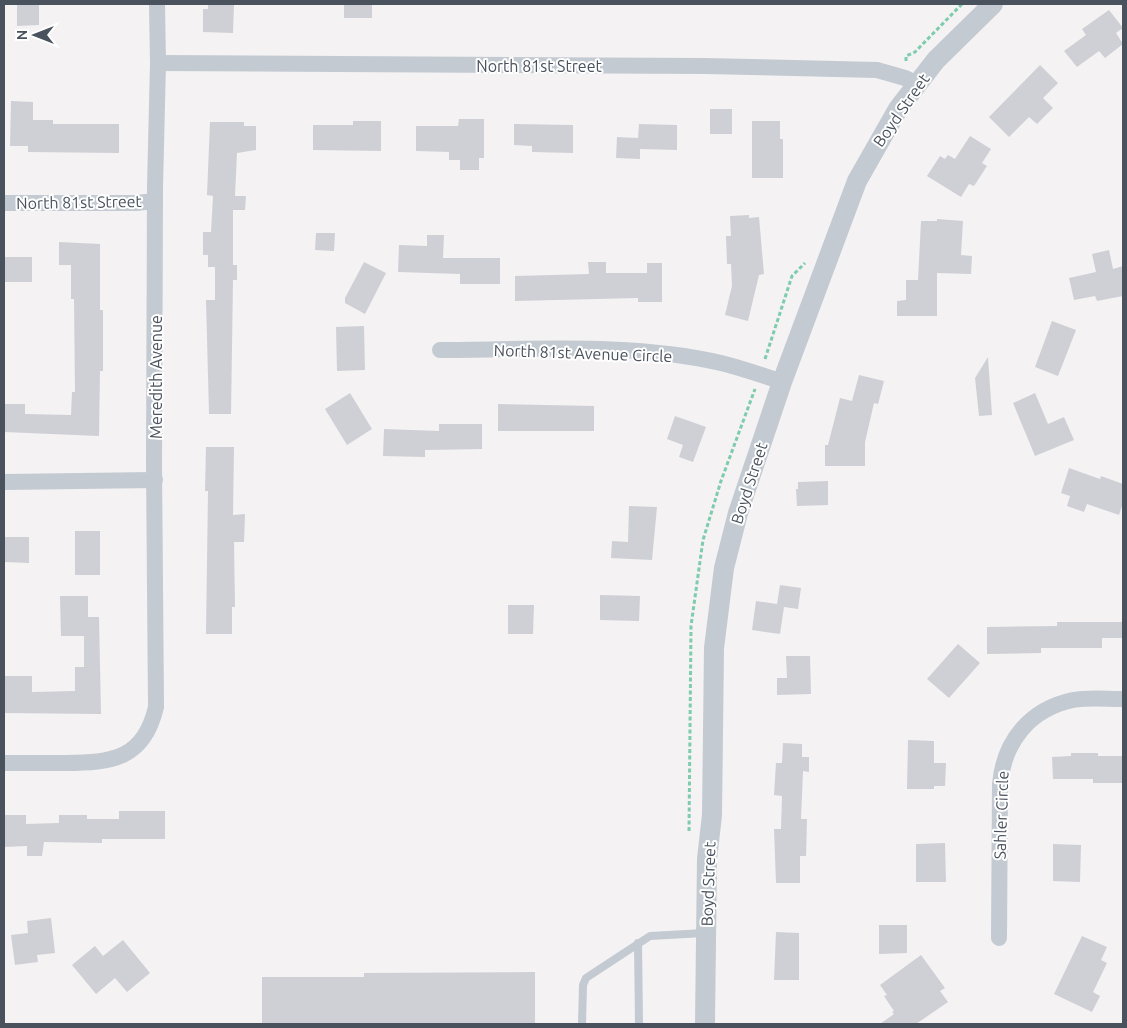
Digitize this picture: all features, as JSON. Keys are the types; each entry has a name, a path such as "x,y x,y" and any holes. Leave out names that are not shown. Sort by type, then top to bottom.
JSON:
{"street":[{"name":"Meredith Avenue","path":"4,762 105,762 123,756 137,746 152,723 156,707 155,201 158,64 157,4"},
{"name":"Boyd Street","path":"705,1024 707,859 712,815 717,615 724,568 738,513 782,382 856,181 884,130 917,84 936,60 993,4"},
{"name":"North 81st Street","path":"158,64 705,66 877,70 905,78 917,84"},
{"name":"North 81st Street","path":"4,203 136,203 155,201"},
{"name":"North 81st Avenue Circle","path":"440,350 602,350 662,354 721,363 782,382"},
{"path":"4,482 126,483 155,480"},
{"name":"Sahler Circle","path":"998,938 1000,784 1004,760 1017,733 1028,721 1053,705 1073,700 1123,699"}],"lane":[{"path":"582,1024 583,986 586,978 650,936 706,933"},
{"path":"638,944 639,1024"}],"building":[{"path":"17,4 39,4 39,25 17,26"},
{"path":"208,4 234,4 233,33 203,32 203,9 208,9"},
{"path":"344,4 372,4 372,18 344,18"},
{"path":"1109,10 1123,28 1116,33 1123,44 1105,58 1099,51 1077,67 1064,51 1086,35 1082,29"},
{"path":"1040,65 1058,83 1043,98 1053,108 1037,124 1029,117 1009,137 989,117"},
{"path":"11,101 33,102 33,120 53,120 53,124 119,124 119,153 28,152 28,146 10,146"},
{"path":"710,109 732,109 732,134 710,134"},
{"path":"459,119 484,119 484,158 479,158 479,170 460,170 460,160 449,160 449,152 416,151 416,126 458,126"},
{"path":"353,121 381,121 381,151 313,150 313,125 353,125"},
{"path":"752,121 780,121 780,139 783,139 783,178 752,178"},
{"path":"210,122 244,122 244,126 256,126 256,150 237,153 235,196 246,196 245,210 233,210 233,265 237,265 237,280 233,280 231,414 209,414 206,300 215,300 215,267 208,267 208,255 203,255 203,232 211,232 213,196 207,195"},
{"path":"514,124 573,125 573,153 532,152 532,146 514,145"},
{"path":"639,124 677,125 677,150 640,149 640,159 616,158 617,137 638,138"},
{"path":"970,136 991,149 982,163 987,166 974,186 969,184 961,197 927,176 940,156 945,159 948,155 955,159"},
{"path":"749,215 749,218 759,217 764,274 759,275 748,321 725,315 732,286 731,264 727,264 726,236 731,236 730,216"},
{"path":"937,219 963,221 961,255 972,256 971,274 937,273 937,316 897,316 897,301 906,300 906,280 918,280 921,221 937,221"},
{"path":"316,233 335,233 334,251 315,250"},
{"path":"427,235 444,235 443,258 500,258 500,284 460,284 460,274 398,272 399,245 427,246"},
{"path":"59,242 100,244 100,310 103,310 103,371 100,371 99,436 4,432 4,404 25,404 25,414 71,415 72,392 75,392 74,299 71,299 71,265 59,265"},
{"path":"1109,250 1113,269 1123,266 1123,296 1097,301 1095,296 1074,300 1069,278 1096,272 1092,254"},
{"path":"4,257 32,257 32,282 4,282"},
{"path":"364,262 386,273 365,314 345,303 345,298"},
{"path":"588,262 606,262 606,273 647,273 647,263 662,263 662,302 638,302 638,298 515,301 515,276 589,274"},
{"path":"1052,321 1076,330 1058,376 1035,367"},
{"path":"364,326 365,370 337,371 336,327"},
{"path":"988,357 992,415 979,416 975,378"},
{"path":"859,375 884,381 878,404 874,403 865,442 865,466 825,466 825,445 828,445 840,398 852,401"},
{"path":"350,393 372,429 347,445 325,409"},
{"path":"1035,393 1048,424 1064,417 1074,440 1035,456 1013,403"},
{"path":"498,404 594,406 594,431 498,431"},
{"path":"675,416 706,427 693,462 679,457 683,445 667,439"},
{"path":"439,424 482,424 482,449 425,450 425,457 383,456 384,429 439,431"},
{"path":"206,447 234,447 233,515 245,514 244,542 234,542 235,607 232,607 232,634 206,634 208,491 205,491"},
{"path":"1069,468 1100,479 1101,476 1123,484 1123,503 1119,515 1087,504 1084,512 1067,506 1070,496 1061,493"},
{"path":"828,481 828,505 797,506 796,489 798,489 798,482"},
{"path":"629,506 657,507 652,560 611,558 612,541 628,542"},
{"path":"75,531 100,531 100,575 75,575"},
{"path":"4,537 29,537 29,563 4,562"},
{"path":"780,585 801,588 798,609 784,607 780,634 752,630 756,601 777,604"},
{"path":"600,595 640,596 639,621 600,620"},
{"path":"60,596 88,596 88,617 99,617 101,714 4,713 4,676 32,676 32,692 75,691 75,667 84,667 84,636 61,636"},
{"path":"508,605 534,605 533,634 508,634"},
{"path":"1057,622 1123,622 1123,638 1102,638 1102,648 1041,648 1041,653 987,654 987,627 1057,626"},
{"path":"958,644 980,663 949,698 927,679"},
{"path":"786,656 810,656 811,694 777,695 777,678 787,678"},
{"path":"908,740 934,741 934,763 946,763 945,786 934,786 934,789 907,789"},
{"path":"783,743 802,744 802,757 809,757 809,772 803,771 801,819 807,819 806,856 800,856 800,883 776,883 774,829 781,829 782,796 774,795 776,763 782,763"},
{"path":"1071,753 1098,753 1098,756 1123,756 1123,783 1093,783 1093,779 1053,779 1052,757 1071,756"},
{"path":"119,811 165,811 165,839 102,839 102,843 44,842 42,856 27,856 27,846 4,847 4,815 26,815 26,824 59,823 59,815 87,815 87,819 119,819"},
{"path":"945,843 946,882 916,882 916,844"},
{"path":"1053,844 1081,845 1080,882 1053,881"},
{"path":"51,918 55,953 37,955 38,962 15,965 11,935 28,933 27,921"},
{"path":"879,925 907,925 907,953 879,954"},
{"path":"776,932 799,933 799,980 774,980"},
{"path":"1082,936 1107,947 1101,960 1107,963 1093,992 1100,996 1092,1012 1054,994"},
{"path":"123,940 150,973 127,992 115,978 96,994 72,965 95,946 103,956"},
{"path":"921,955 945,988 940,991 948,1002 916,1024 880,1024 894,1014 892,1012 894,1011 884,996 887,995 880,985"},
{"path":"535,972 535,1024 262,1024 262,977 364,977 364,973"}]}
